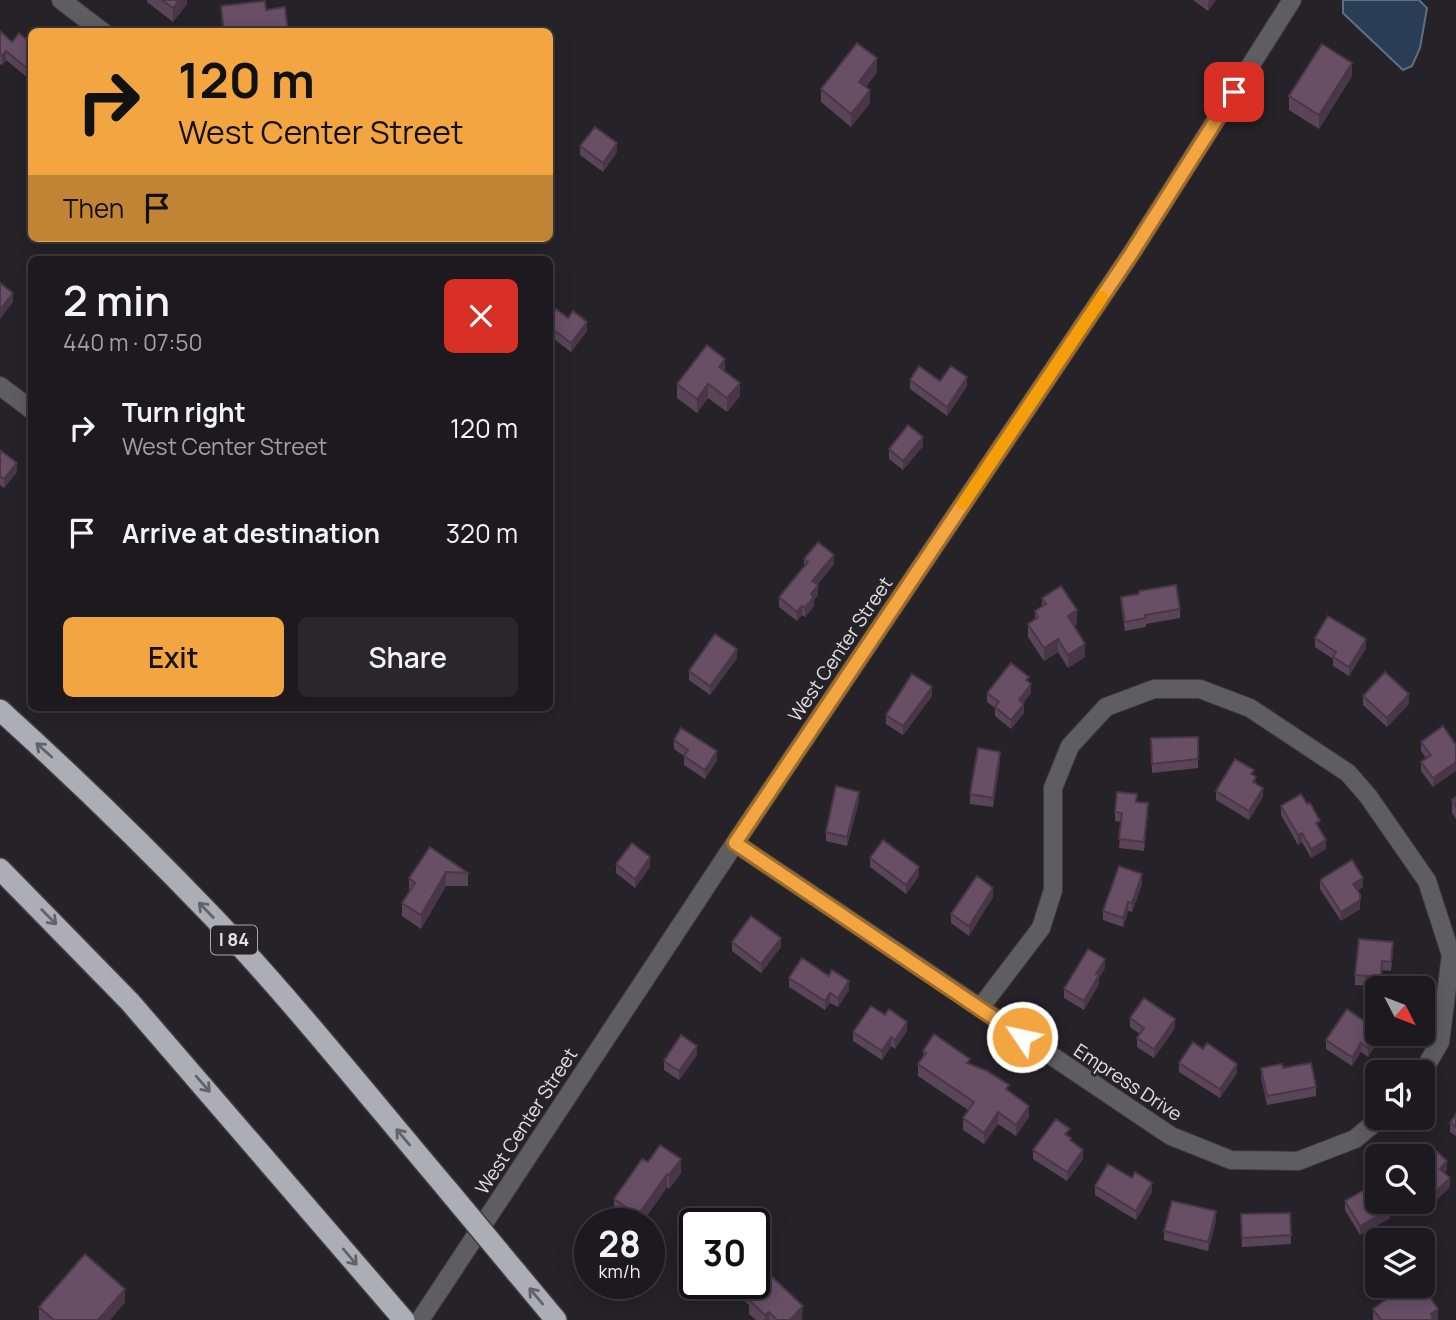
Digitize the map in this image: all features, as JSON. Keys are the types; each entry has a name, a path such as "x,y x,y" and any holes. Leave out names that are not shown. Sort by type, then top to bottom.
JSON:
{"highway":[{"name":"I 84","path":"0,710 109,812 215,920 282,994 556,1320"},
{"path":"0,869 130,1002 404,1320"}],"street":[{"path":"61,0 98,28"},
{"name":"West Center Street","path":"420,1320 735,843 1131,254 1292,0"},
{"path":"0,386 28,407"},
{"path":"980,1008 1041,928 1053,890 1053,788 1070,746 1106,708 1154,689 1200,689 1250,708 1348,773 1368,796 1427,881 1451,955 1440,1042 1430,1060"},
{"name":"Empress Drive","path":"735,843 1171,1136 1231,1160 1298,1161 1355,1139 1366,1130"}],"water":[{"path":"1343,0 1419,0 1427,8 1420,48 1412,66 1403,70 1343,13"}],"building":[{"path":"162,0 179,0 173,8"},
{"path":"265,1 266,10 285,7 288,28 224,28 221,6"},
{"path":"0,31 12,42 19,33 28,41 28,69 6,51 0,55"},
{"path":"857,43 877,58 859,82 870,90 851,114 821,89"},
{"path":"1322,44 1352,63 1319,115 1289,96"},
{"path":"595,127 617,143 603,163 580,146"},
{"path":"0,283 13,293 0,310"},
{"path":"556,309 568,318 573,311 587,322 571,343 553,329 553,313"},
{"path":"707,345 725,359 719,367 740,383 727,398 708,384 697,399 677,384"},
{"path":"919,366 940,381 951,366 967,377 947,407 910,380"},
{"path":"908,425 923,437 903,461 889,449"},
{"path":"0,450 17,463 4,479 0,476"},
{"path":"818,542 834,555 812,581 818,585 811,594 814,597 805,608 802,606 797,612 779,597 808,562 804,559"},
{"path":"1176,585 1180,609 1145,615 1146,618 1125,622 1121,597"},
{"path":"1061,586 1077,610 1068,616 1085,644 1068,655 1058,639 1044,648 1028,624 1038,617 1035,611 1046,604 1042,598"},
{"path":"1328,616 1366,639 1349,667 1333,657 1336,652 1315,638"},
{"path":"715,634 737,649 710,686 689,671"},
{"path":"1011,663 1029,677 1026,680 1031,684 1019,700 1024,704 1011,720 995,707 999,702 987,693"},
{"path":"1385,672 1409,694 1387,718 1363,696"},
{"path":"912,674 932,687 903,726 886,715"},
{"path":"1443,726 1456,745 1456,762 1433,778 1421,762 1431,755 1421,742"},
{"path":"681,728 717,751 705,770 684,756 688,750 674,740"},
{"path":"1198,737 1198,759 1152,764 1151,738"},
{"path":"978,748 1000,752 993,798 970,794"},
{"path":"1235,759 1254,770 1251,774 1256,777 1253,782 1263,788 1249,811 1216,791"},
{"path":"836,786 859,792 847,837 826,832"},
{"path":"1117,792 1137,794 1136,802 1148,803 1144,842 1119,839 1122,813 1115,812"},
{"path":"1301,794 1307,804 1310,803 1320,821 1316,823 1326,840 1311,849 1302,833 1298,835 1281,806"},
{"path":"883,840 919,867 906,885 870,858"},
{"path":"632,843 650,857 635,879 616,864"},
{"path":"430,847 468,873 446,872 421,915 402,903 415,883 409,878"},
{"path":"1352,860 1363,878 1353,884 1360,894 1360,900 1341,912 1320,880"},
{"path":"1119,866 1142,874 1132,903 1128,902 1123,918 1103,911"},
{"path":"977,876 993,888 969,926 951,914"},
{"path":"751,916 781,938 761,964 732,942"},
{"path":"1359,939 1393,942 1391,962 1382,961 1381,976 1355,975"},
{"path":"1088,949 1105,959 1084,1001 1064,989"},
{"path":"802,958 829,976 832,970 849,981 838,998 830,993 825,1001 789,978"},
{"path":"1144,998 1175,1019 1154,1049 1137,1038 1144,1028 1130,1018"},
{"path":"871,1006 885,1015 889,1009 907,1022 895,1040 891,1037 882,1051 853,1032"},
{"path":"1347,1009 1365,1022 1365,1046 1361,1043 1352,1057 1326,1040"},
{"path":"934,1034 970,1059 967,1063 987,1071 1009,1085 1006,1089 1029,1106 1016,1125 998,1112 984,1133 963,1118 974,1102 918,1064"},
{"path":"681,1035 697,1046 679,1071 664,1061"},
{"path":"1193,1042 1203,1049 1207,1043 1237,1064 1220,1089 1179,1063"},
{"path":"1311,1063 1316,1087 1267,1096 1261,1068 1282,1064 1283,1068"},
{"path":"1456,1114 1456,1127 1450,1123"},
{"path":"1056,1119 1070,1129 1065,1134 1083,1150 1067,1172 1033,1150"},
{"path":"660,1145 681,1159 643,1208 628,1208 614,1199 642,1159 648,1162"},
{"path":"1435,1150 1447,1161 1440,1169 1450,1178 1435,1192"},
{"path":"1108,1164 1132,1178 1135,1172 1152,1183 1136,1211 1095,1186"},
{"path":"1365,1189 1365,1214 1381,1214 1360,1226 1345,1201"},
{"path":"1172,1201 1216,1211 1208,1242 1164,1231"},
{"path":"1290,1213 1291,1235 1242,1238 1241,1214"},
{"path":"85,1254 125,1289 98,1320 54,1320 39,1307"},
{"path":"770,1275 803,1306 790,1320 777,1320 769,1312 765,1315 749,1300 770,1299"},
{"path":"1388,1298 1430,1298 1438,1309 1431,1314 1433,1318 1430,1320 1381,1320 1373,1309"}],"slow traffic":[{"path":"963,504 1102,297"}],"route":[{"path":"1022,1037 735,843 1131,254 1234,92"}]}
